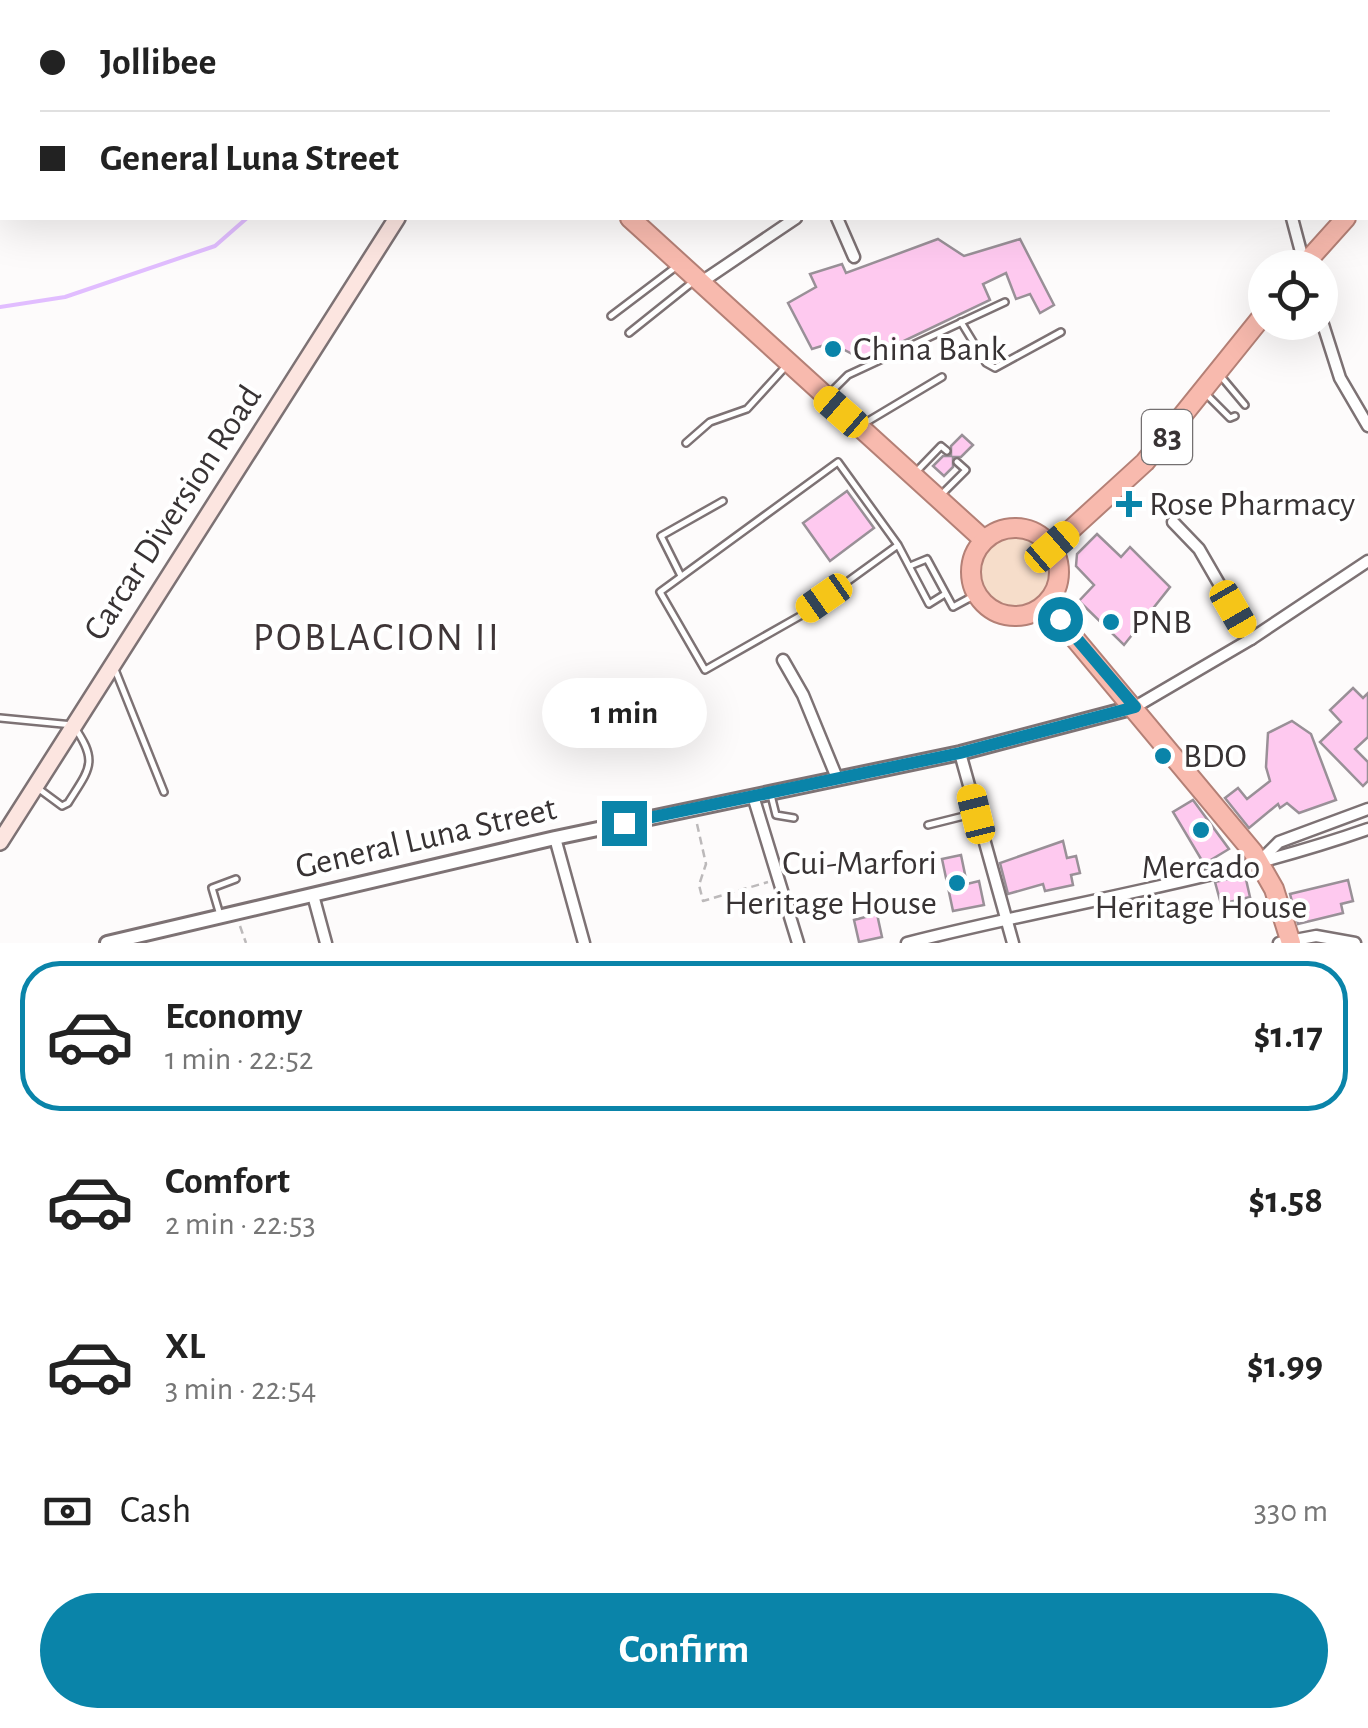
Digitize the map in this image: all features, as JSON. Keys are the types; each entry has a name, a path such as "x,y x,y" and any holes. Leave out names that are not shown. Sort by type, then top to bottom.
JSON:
{"highway":[{"path":"636,220 824,398 984,540"},
{"path":"1318,250 1344,220"},
{"name":"83","path":"1052,547 1145,462 1248,334"},
{"path":"1020,527 1044,537 1052,547 1059,577 1046,604 1026,615 1004,615 977,594 972,560 994,532 1020,527"},
{"path":"1046,604 1260,861 1287,942"}],"main road":[{"name":"Carcar Diversion Road","path":"0,842 397,220"}],"street":[{"path":"698,281 793,220"},
{"path":"838,220 854,257"},
{"path":"1292,220 1300,250"},
{"path":"1328,340 1340,378 1368,426"},
{"path":"1173,522 1199,548 1250,639"},
{"name":"General Luna Street","path":"107,943 171,936 221,918 313,895 555,838 960,753 1135,707 1250,639 1368,561"},
{"path":"783,660 803,695 838,778"},
{"path":"960,753 1013,943"},
{"path":"753,796 798,943"},
{"path":"1260,861 1280,842 1368,810"},
{"path":"907,943 1260,861 1284,859 1368,829"},
{"path":"555,838 584,943"},
{"path":"313,895 326,943"},
{"path":"1287,942 1316,936 1355,943"}],"lane":[{"path":"611,316 679,264"},
{"path":"629,333 698,281"},
{"path":"824,398 848,376 1005,302"},
{"path":"960,322 986,363 996,368 1061,332"},
{"path":"686,443 710,422 747,409 789,362"},
{"path":"1218,372 1245,404"},
{"path":"858,427 942,377"},
{"path":"1203,391 1230,418 1235,416"},
{"path":"912,475 941,446 947,451"},
{"path":"898,545 800,616 705,670 660,592 838,462 898,545 929,604 945,594"},
{"path":"938,498 966,470 957,462"},
{"path":"681,576 661,536 723,501"},
{"path":"910,566 927,559 953,606 977,594"},
{"path":"113,664 164,792"},
{"path":"0,718 74,725 91,760 78,786 62,806 35,786"},
{"path":"770,792 776,814 794,818"},
{"path":"928,825 976,814"},
{"path":"221,918 212,888 236,880"}],"path":[{"path":"694,808 706,864 699,885 703,901 777,880"},
{"path":"237,915 246,943"}],"shaded area":[{"path":"1015,531 1030,534 1043,543 1052,556 1052,586 1043,599 1030,608 1015,611 1000,608 987,599 978,586 975,571 978,556 987,543 1000,534"}],"building":[{"path":"938,239 964,256 1020,239 1054,305 1040,313 1030,294 1016,299 1006,273 983,284 990,300 864,360 831,343 812,349 788,303 816,287 810,274 842,264 846,273"},
{"path":"962,435 973,445 961,457 953,457 953,467 944,476 933,466 943,456 951,456 951,446"},
{"path":"847,491 874,528 830,561 803,523"},
{"path":"1097,534 1121,557 1130,547 1170,587 1124,645 1079,601 1094,585 1076,566 1077,554"},
{"path":"1353,688 1363,698 1368,693 1368,737 1355,749 1368,762 1368,781 1363,786 1320,742 1341,722 1330,710"},
{"path":"1292,721 1311,734 1336,800 1299,813 1287,803 1280,808 1278,804 1249,828 1225,798 1238,788 1247,799 1270,781 1266,767 1268,733"},
{"name":"Mercado Heritage House","path":"1193,800 1229,849 1204,864 1173,812"},
{"path":"1063,841 1067,858 1076,856 1080,873 1071,875 1073,885 1045,891 1043,884 1008,894 1000,863"},
{"name":"Cui-Marfori Heritage House","path":"961,855 967,884 979,881 984,905 953,911 942,859"},
{"path":"1245,875 1250,897 1221,904 1215,882"},
{"path":"1348,880 1353,901 1341,904 1343,913 1298,924 1290,894"},
{"path":"877,914 882,937 859,942 854,920"}],"waterway":[{"path":"0,307 65,297 215,246 245,220"}],"place":[{"name":"China Bank","path":"833,349"},
{"name":"Rose Pharmacy","path":"1129,504"},
{"name":"PNB","path":"1111,622"},
{"name":"BDO","path":"1163,756"},
{"name":"Mercado Heritage House","path":"1201,830"},
{"name":"Cui-Marfori Heritage House","path":"957,883"}],"district":[{"name":"POBLACION II","path":"377,638"}],"route":[{"path":"624,823 960,753 1135,707 1060,619"}]}
